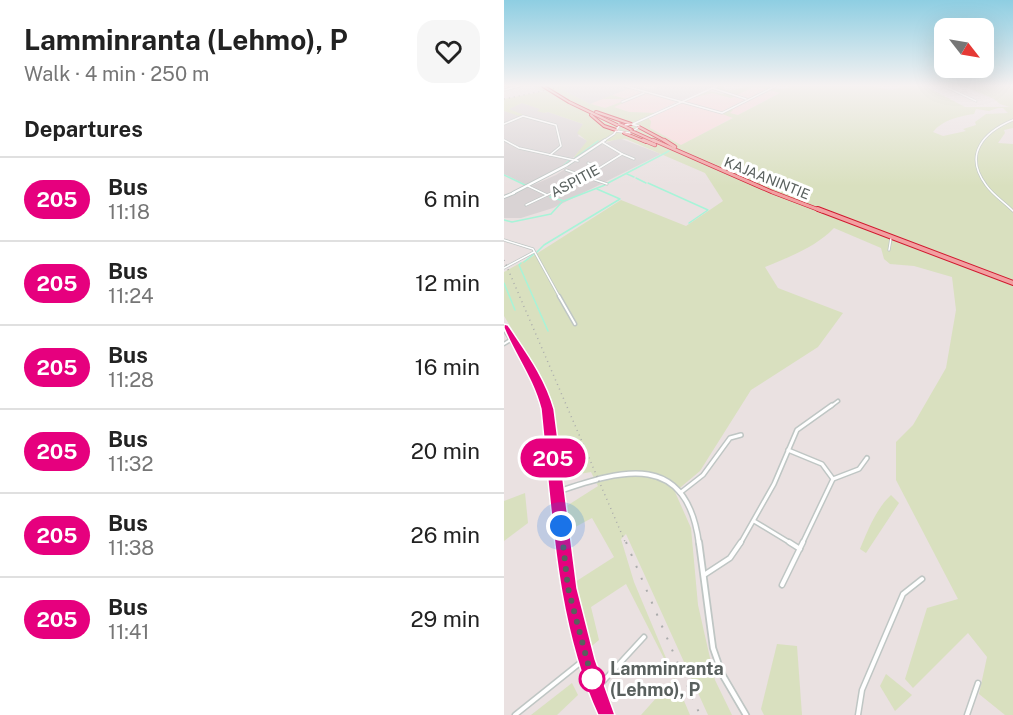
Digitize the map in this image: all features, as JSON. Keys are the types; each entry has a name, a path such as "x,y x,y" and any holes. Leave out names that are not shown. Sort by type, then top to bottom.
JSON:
{"highway":[{"path":"596,119 604,126 616,130"},
{"name":"KAJAANINTIE","path":"607,119 891,238 1013,283"},
{"path":"618,119 632,124"},
{"path":"639,127 651,132 681,152"},
{"path":"623,133 681,152"}],"main road":[{"path":"504,197 529,187 577,160 603,142 621,125 632,124 643,119"},
{"path":"603,142 623,133 635,132 649,119"},
{"path":"632,124 639,127"},
{"path":"616,130 623,133"}],"street":[{"path":"536,119 556,125 561,146 550,155"},
{"path":"1013,120 987,133 982,138 975,154 986,185 1013,211"},
{"path":"504,140 519,148 577,160"},
{"name":"ASPITIE","path":"603,142 634,159"},
{"name":"ASPITIE","path":"526,205 585,177 622,154"},
{"path":"588,163 600,168"},
{"path":"566,170 607,184"},
{"path":"529,187 549,195"},
{"path":"889,250 891,238"},
{"path":"504,240 531,248 539,256 575,324"},
{"path":"504,268 534,252"},
{"path":"504,328 543,390 548,409 568,588 585,659 605,715"},
{"path":"504,344 512,339"},
{"path":"704,575 730,558 774,484 797,430 838,401"},
{"path":"681,493 700,480 709,470 730,438 741,435"},
{"path":"788,450 822,464 833,479"},
{"path":"782,585 833,479 859,469 867,458"},
{"path":"557,492 607,474 639,471 663,479 681,493 692,509 697,526 713,648 722,675 746,715"},
{"path":"753,520 800,549"},
{"path":"858,715 862,690 903,594 922,579"},
{"path":"595,690 644,637"},
{"path":"516,715 585,659"},
{"path":"967,715 978,682"}],"shaded area":[{"path":"504,119 569,119 583,124 578,136 588,141 574,157 562,166 526,185 504,174"},
{"path":"648,119 730,119 681,145 650,128"},
{"path":"619,138 661,154 553,208 521,218 504,218 504,198 556,175 601,145"}],"green space":[{"path":"569,119 649,119 650,128 681,145 730,119 952,119 933,132 943,136 966,131 963,129 976,125 975,122 979,119 1013,119 1013,128 1004,130 1005,133 998,143 1013,144 1013,715 1005,715 979,694 987,657 968,633 913,688 905,679 927,608 958,599 896,480 896,442 913,425 946,368 956,310 952,277 914,266 890,264 884,259 881,248 834,228 811,246 765,267 778,288 843,313 818,347 751,390 700,471 675,492 691,528 698,605 715,680 732,715 708,715 626,534 621,539 634,582 690,715 641,715 674,678 626,584 591,607 599,640 587,650 575,582 614,557 592,518 566,532 565,507 598,486 591,472 562,477 552,405 541,376 504,316 504,272 621,200 686,226 723,201 705,173 626,139 602,141 578,158 574,157 587,141 577,133 583,124"},
{"path":"525,493 528,523 504,541 504,501"},
{"path":"891,495 899,503 866,553 860,549 866,535 877,513"},
{"path":"777,644 797,646 802,715 764,715 761,709"},
{"path":"886,674 912,695 895,711 880,686"},
{"path":"572,683 578,695 557,715 531,715"}],"waterway":[{"path":"575,158 598,141"},
{"path":"608,183 669,151"},
{"path":"564,165 570,160"},
{"path":"627,174 634,177"},
{"path":"504,175 525,185 528,184"},
{"path":"636,178 646,183"},
{"path":"648,183 708,210 689,223"},
{"path":"550,197 564,201 605,185"},
{"path":"537,252 544,245 620,199 597,189"},
{"path":"504,220 512,222 551,214 562,202"},
{"path":"524,262 534,254"},
{"path":"521,263 519,265 548,331"},
{"path":"504,283 515,310"}],"railway":[{"path":"504,260 626,544"},
{"path":"626,542 700,715"}],"bus line":[{"name":"205","path":"504,328 543,390 548,409 568,588 585,659 605,715"}],"place":[{"name":"Lamminranta (Lehmo), P","path":"592,679"}],"route":[{"path":"561,526 568,588 592,679"}]}
